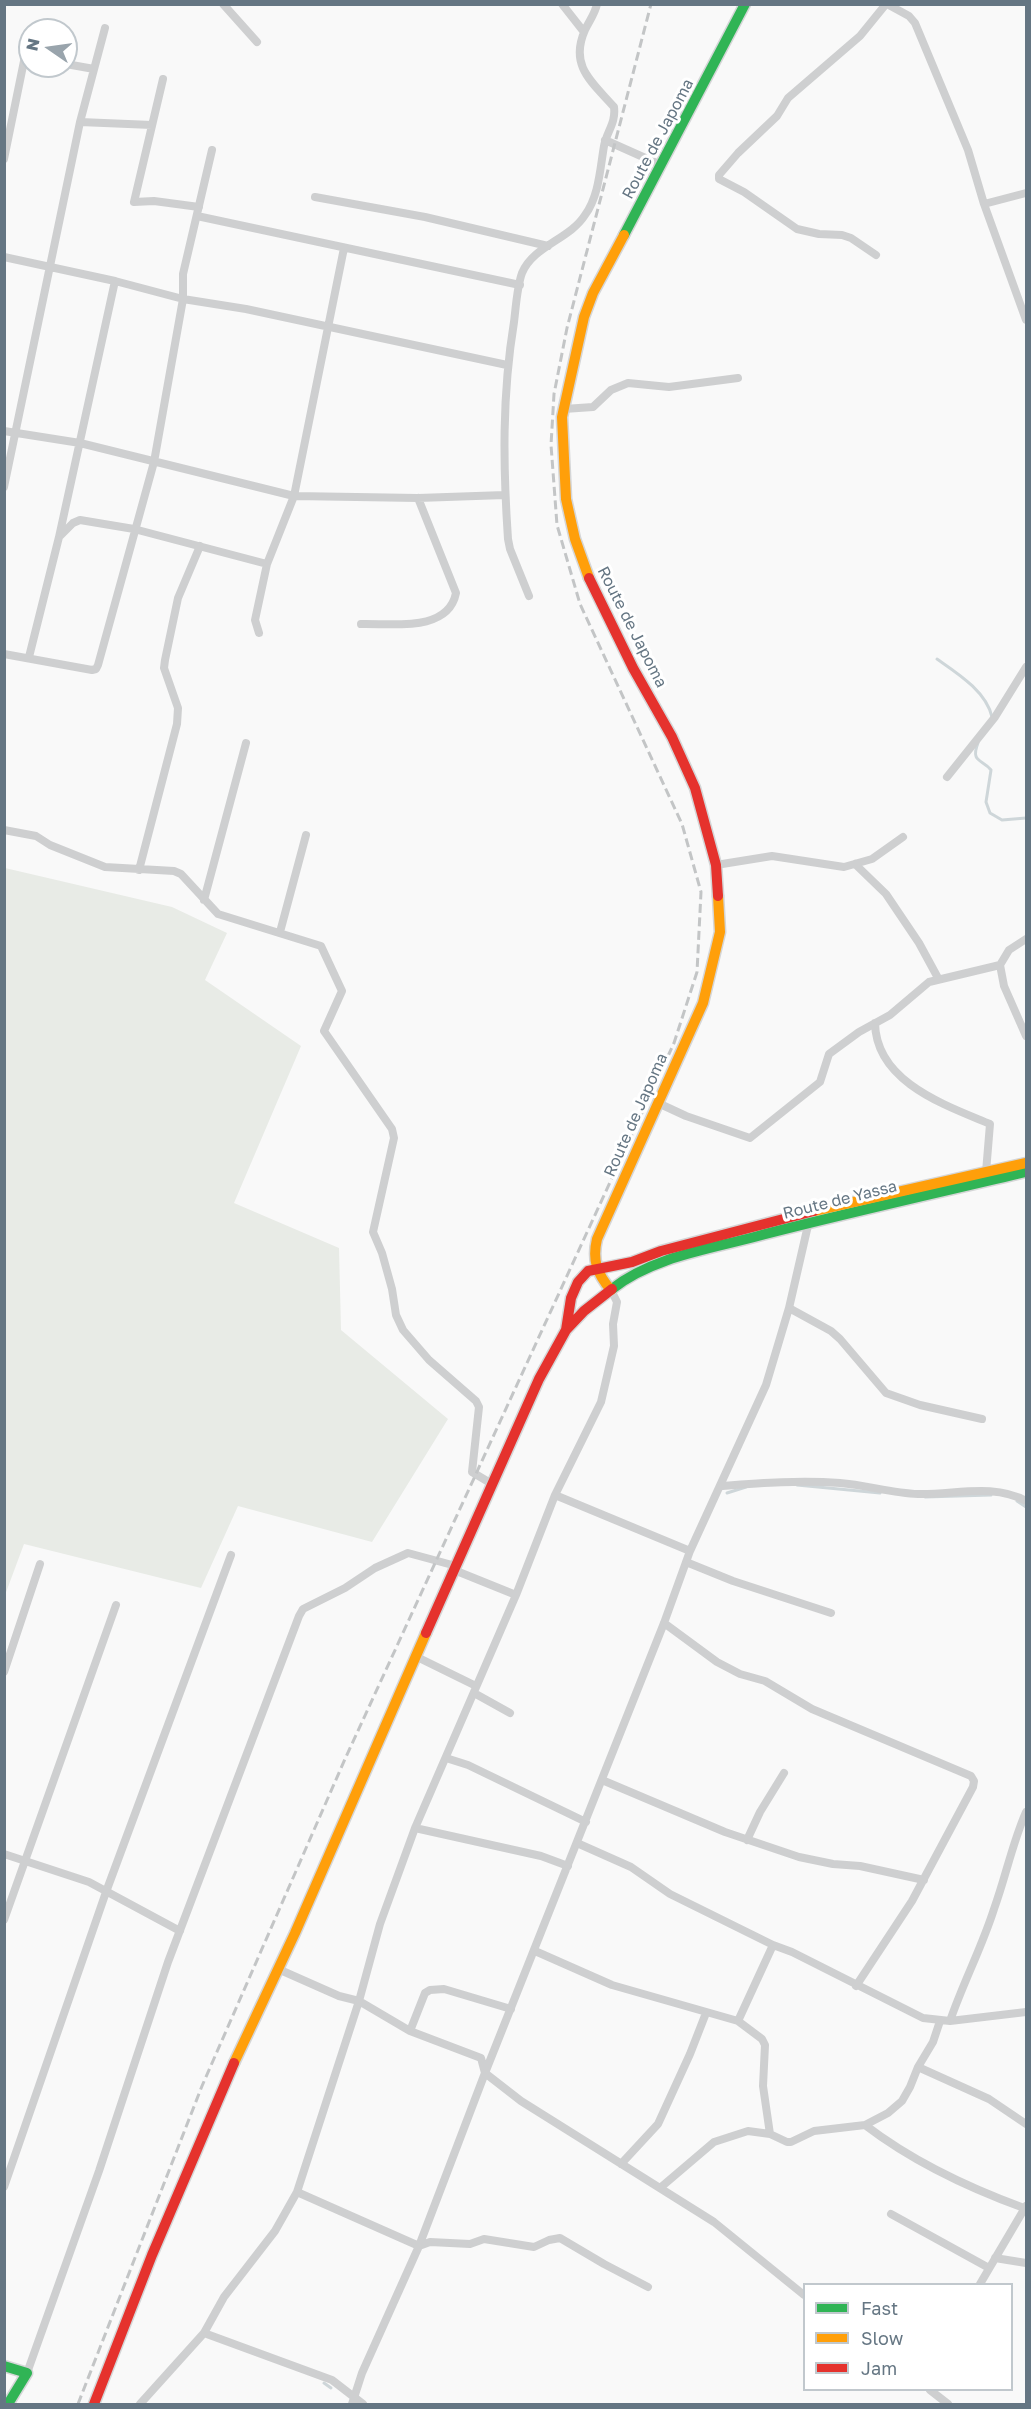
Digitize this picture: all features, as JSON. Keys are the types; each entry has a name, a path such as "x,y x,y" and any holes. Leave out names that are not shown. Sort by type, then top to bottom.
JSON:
{"main road":[{"name":"Route de Japoma","path":"595,1269 594,1247 597,1239 703,1003 720,932 716,865 689,772 633,668 587,573 574,539 566,499 562,445 564,409 584,317 593,293 745,4"},
{"name":"Route de Yassa","path":"566,1330 584,1311 621,1282 696,1248 1026,1163"},
{"name":"Route de Yassa","path":"808,1218 1026,1172"},
{"name":"Route de Yassa","path":"595,1269 632,1262 661,1251 696,1248"},
{"path":"94,2404 184,2176 247,2032 278,1969 539,1379 566,1330 571,1298 578,1282 583,1275 595,1269 611,1290"},
{"path":"4,2366 27,2373 8,2404"}],"street":[{"path":"223,4 258,42"},
{"path":"562,4 584,32"},
{"path":"529,596 510,549 503,444 507,365 521,274 527,263 579,223 592,203 605,140 613,124 614,107 583,72 579,56 584,32 597,4"},
{"path":"876,255 851,238 842,235 819,234 797,229 744,192 719,179 719,175 738,153 777,116 788,98 860,36 887,4 909,16 915,23 968,150 984,204 1025,315"},
{"path":"4,487 52,266 80,122 105,28"},
{"path":"78,66 94,69"},
{"path":"4,159 21,78"},
{"path":"163,79 135,202 154,201 199,207"},
{"path":"80,122 152,125"},
{"path":"605,140 661,165"},
{"path":"4,654 96,669 154,462 183,299 183,274 212,150"},
{"path":"984,204 1026,193"},
{"path":"315,196 425,217 548,246"},
{"path":"197,216 520,285"},
{"path":"260,633 255,620 267,564 294,496 344,248"},
{"path":"4,257 116,281 183,299 246,309 507,365"},
{"path":"29,657 59,537 116,281"},
{"path":"564,409 593,407 611,390 628,383 669,387 738,378"},
{"path":"4,430 80,443 294,496 418,498 505,495"},
{"path":"361,624 426,622 444,615 454,603 456,593 418,498"},
{"path":"59,537 73,523 80,520 134,529 267,564"},
{"path":"139,870 177,724 178,708 164,669 165,660 178,598 200,546"},
{"path":"947,777 994,717 1026,667"},
{"path":"204,900 246,743"},
{"path":"4,830 36,836 50,846 105,867 165,870 181,874 218,914 228,919 280,932 321,946 342,991 324,1031 388,1122 394,1138 373,1232 382,1253 396,1315 403,1330 429,1360 476,1401 479,1407 472,1472 492,1484"},
{"path":"280,932 306,835"},
{"path":"716,865 772,856 835,867 872,859 903,837"},
{"path":"855,864 886,894 919,943 938,978"},
{"path":"1026,939 1009,950 1000,965 1004,986 1026,1036"},
{"path":"658,1103 694,1119 750,1138 820,1082 829,1054 905,1004 929,982 1000,965"},
{"path":"875,1023 885,1057 905,1080 933,1101 990,1124 986,1172"},
{"path":"353,2400 362,2373 419,2246 485,2073 664,1623 690,1551 766,1385 789,1308 808,1218"},
{"path":"140,2404 204,2333 225,2297 274,2231 297,2192 359,2001 380,1924 415,1828 516,1595 555,1495 601,1402 614,1346 613,1324 617,1302 611,1290"},
{"path":"789,1308 831,1331 886,1393 920,1405 982,1419"},
{"path":"721,1486 792,1481 843,1483 916,1494 992,1490 1013,1494 1026,1501"},
{"path":"555,1495 690,1551"},
{"path":"27,2373 180,1931 303,1609 375,1568 408,1553 455,1568 516,1595"},
{"path":"4,2187 106,1892 231,1555"},
{"path":"686,1562 831,1614"},
{"path":"4,1671 40,1564"},
{"path":"4,1920 116,1605"},
{"path":"664,1623 717,1662 740,1674 765,1681 812,1709 971,1776 974,1781 973,1787 924,1880 856,1986"},
{"path":"415,1656 475,1689 510,1713"},
{"path":"446,1758 468,1765 586,1822"},
{"path":"747,1840 760,1812 784,1773"},
{"path":"602,1780 747,1840 799,1857 833,1864 860,1866 924,1880"},
{"path":"950,2021 962,1986 994,1911 1009,1854 1026,1812"},
{"path":"415,1828 541,1856 568,1866"},
{"path":"577,1843 631,1867 670,1894 923,2018 950,2021 1026,2012"},
{"path":"4,1854 76,1876 180,1931"},
{"path":"738,2021 773,1945"},
{"path":"534,1951 602,1981 738,2021 762,2039 765,2045 763,2086 770,2134"},
{"path":"278,1969 339,1996 359,2001 410,2031 482,2058 485,2073 521,2101 714,2222 803,2294"},
{"path":"410,2031 425,1993 435,1989 444,1989 512,2009"},
{"path":"621,2164 658,2124 686,2066 706,2013"},
{"path":"660,2188 714,2142 748,2131 770,2134 791,2142 814,2131 865,2125 888,2113 902,2101 910,2087 918,2067 933,2042 940,2021"},
{"path":"918,2067 989,2099 1026,2124"},
{"path":"865,2125 887,2141 979,2192 1025,2207 981,2283"},
{"path":"297,2192 419,2246 430,2242 470,2244 484,2239 534,2247 560,2238 604,2265 648,2287"},
{"path":"891,2214 989,2268"},
{"path":"995,2258 1026,2263"},
{"path":"204,2333 319,2374 332,2380 353,2400 363,2404"},
{"path":"931,2391 948,2404"}],"shaded area":[{"path":"5,868 172,907 227,933 205,980 301,1046 234,1203 339,1248 341,1330 448,1419 372,1542 238,1506 201,1588 24,1544 5,1595"}],"waterway":[{"path":"937,659 977,691 984,699 992,717"},
{"path":"978,743 976,757 991,770 986,802 990,813 1002,820 1026,818"},
{"path":"797,1485 880,1493"},
{"path":"727,1493 746,1487"},
{"path":"925,1497 991,1495"},
{"path":"1017,1501 1026,1507"},
{"path":"324,2383 331,2388"}],"railway":[{"path":"78,2404 202,2086 345,1759 674,1043 697,972 701,892 682,824 580,604 557,525 551,445 554,394 567,328 651,4"}],"traffic: fast":[{"path":"624,235 745,4"},
{"path":"612,1289 645,1269 682,1255 1026,1172"},
{"path":"4,2366 27,2373 8,2404"}],"traffic: slow":[{"path":"589,578 575,539 566,499 562,417 584,317 593,293 624,235"},
{"path":"611,1290 597,1266 595,1254 597,1239 703,1003 720,932 718,896"},
{"path":"814,1211 1026,1163"},
{"path":"234,2063 295,1933 426,1633"}],"traffic: jam":[{"path":"589,578 633,668 672,737 695,788 716,865 718,896"},
{"path":"566,1330 571,1298 578,1282 588,1271 632,1262 661,1251 814,1211"},
{"path":"426,1633 539,1379 566,1330 584,1311 612,1289"},
{"path":"94,2404 152,2255 234,2063"}]}
